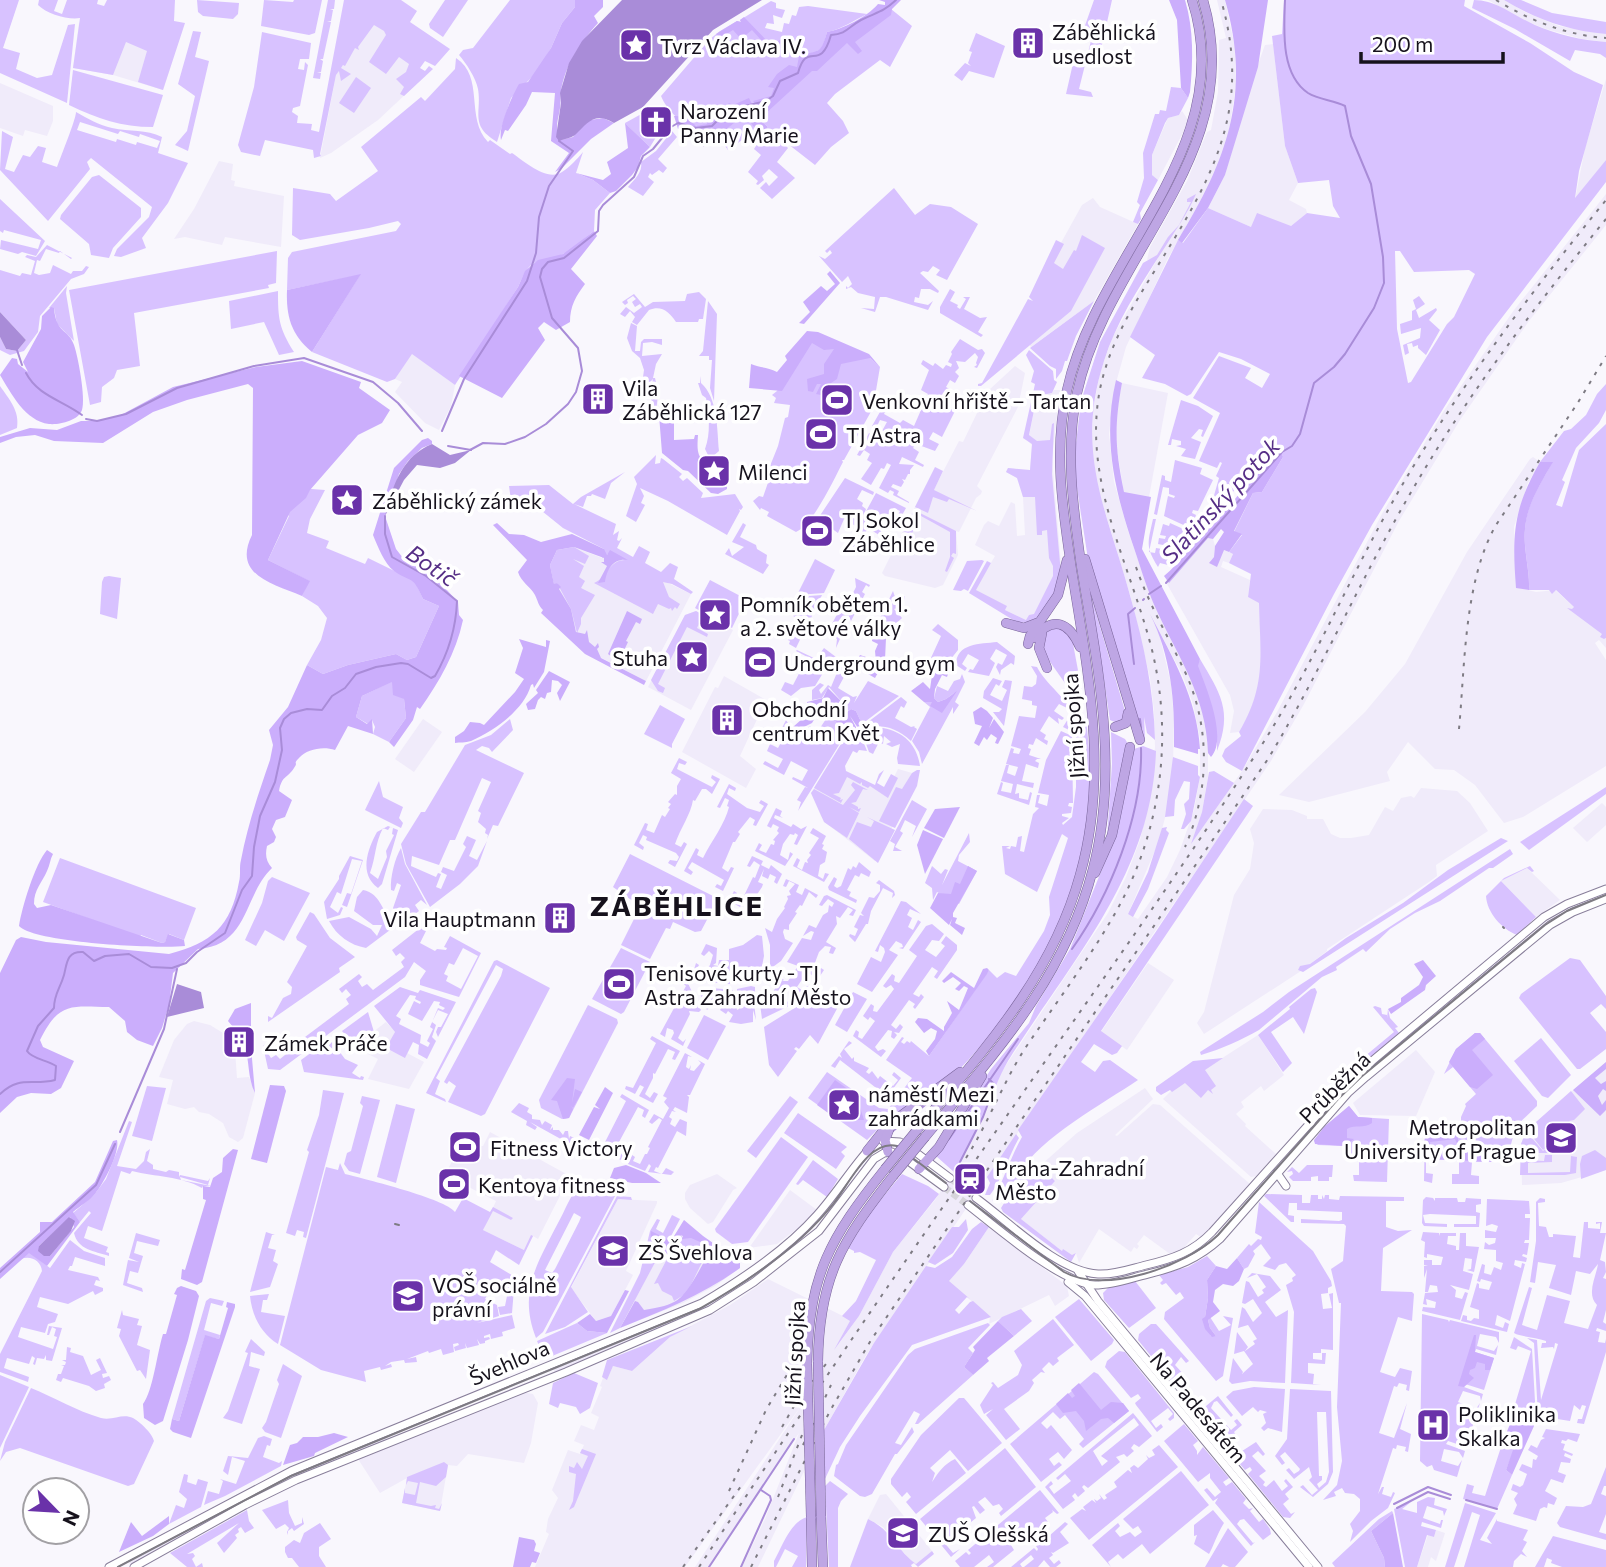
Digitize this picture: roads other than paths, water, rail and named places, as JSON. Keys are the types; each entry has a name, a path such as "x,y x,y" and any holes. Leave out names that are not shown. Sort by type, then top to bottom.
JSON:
{"highway":[{"name":"Jižní spojka","path":"812,1567 807,1376 810,1320 821,1270 884,1169 1017,1008 1057,939 1086,855 1095,779 1095,736 1067,541 1060,433 1076,356 1093,317 1169,179 1193,125 1200,90 1202,58 1199,27 1192,0"},
{"name":"Jižní spojka","path":"823,1567 819,1326 841,1238 1001,1045 1038,995 1073,928 1088,887 1103,818 1106,741 1076,531 1070,457 1073,419 1078,389 1098,329 1182,176 1202,132 1213,67 1211,34 1203,0"},
{"path":"1076,531 1140,740"},
{"path":"1047,668 1038,644 1060,590 1066,565 1067,541"},
{"path":"1006,623 1024,628 1045,623 1059,624 1071,630 1086,662"},
{"path":"1115,727 1122,726 1128,720 1124,691"},
{"path":"1088,887 1112,835 1130,747"},
{"path":"915,1166 927,1160 939,1147 1001,1045"},
{"path":"867,1151 892,1122 977,1057"},
{"path":"890,1152 885,1140 892,1122"}],"main road":[{"name":"Průběžná","path":"976,1198 1074,1269 1097,1274 1166,1261 1198,1246 1348,1082 1544,918 1567,904 1606,888"},
{"name":"Průběžná","path":"1084,1285 1105,1284 1175,1267 1203,1254 1220,1239 1348,1093 1560,918 1606,899"},
{"path":"885,1140 900,1142"},
{"name":"Švehlova","path":"109,1567 291,1471 702,1303 736,1282 799,1234 830,1200 867,1151 875,1143 885,1140"},
{"name":"Švehlova","path":"134,1567 245,1505 296,1480 566,1372 710,1310 750,1284 819,1231 872,1162 880,1155 890,1152"},
{"path":"918,1154 950,1178"},
{"path":"915,1166 944,1187"},
{"path":"1277,1173 1286,1186"},
{"name":"Na Padesátém","path":"968,1205 1058,1272 1084,1285 1318,1567"},
{"name":"Průběžná","path":"1074,1269 1084,1285"},
{"name":"Průběžná","path":"1084,1285 1097,1274"},
{"path":"1098,1301 1105,1284"},
{"name":"Na Padesátém","path":"1084,1285 1309,1567"}],"waterway":[{"name":"Botič","path":"470,450 483,443 505,444 525,437 546,424 568,404 576,392 582,371 578,348 552,318 540,277 542,269 548,262 564,258 598,231 599,211 634,177 643,156 678,123 696,128 712,126 728,110 766,101 773,96 780,81 798,73 805,58 822,53 831,35 844,32 896,0"},
{"name":"Slatinský potok","path":"1166,583 1282,452 1292,446 1300,434 1314,383 1345,354 1374,308 1384,283 1383,257 1371,184 1351,136 1345,106 1308,93 1292,75 1286,50 1285,0"},
{"path":"442,431 464,379 527,281 536,253 539,217 549,186 573,151 559,141 560,139"},
{"path":"17,350 22,365"},
{"path":"86,419 97,421 126,414 177,388 254,366 304,358 373,382 398,403 422,431"},
{"path":"26,373 37,387 82,415"},
{"path":"448,446 471,450"},
{"name":"Botič","path":"0,1094 20,1083 55,1080 56,1066 32,1056 27,1051 38,1026 54,1008 70,956 83,952 94,961 105,956 129,954 151,967 172,968 186,963 225,933 242,890 252,876 260,816 275,782 282,750 280,728 284,719 291,713 307,709 322,710 332,696 345,688 356,674 376,667 408,664 431,678 435,676 451,640 457,601 426,576 392,557 385,534 385,516"},
{"name":"Slatinský potok","path":"1149,594 1161,586"},
{"name":"Slatinský potok","path":"1134,664 1128,614 1135,608"},
{"name":"Slatinský potok","path":"1140,719 1141,727"},
{"name":"Slatinský potok","path":"1072,949 1099,904 1122,853 1136,800 1141,748"},
{"path":"120,1132 164,1029 177,969"},
{"path":"949,1139 1018,1039"},
{"path":"960,1162 983,1117 995,1085 989,1079"},
{"path":"893,1131 935,1097"},
{"path":"0,1272 96,1185 115,1144"},
{"path":"709,1567 794,1439"},
{"path":"1394,1504 1428,1487 1451,1495"},
{"path":"741,1567 771,1500 770,1496 761,1490"},
{"path":"1397,1508 1428,1492 1450,1499"},
{"path":"1466,1500 1497,1509"}],"tunnel":[{"path":"950,1178 976,1198"},
{"path":"944,1187 968,1205"}],"tram line":[{"path":"970,1201 1064,1272 1081,1278 1122,1279 1144,1274 1186,1257 1218,1235 1338,1099 1361,1077 1545,925 1567,911 1606,895"},
{"path":"118,1567 291,1476 699,1309 735,1288 789,1249 834,1203 869,1156 877,1149 897,1146"},
{"path":"914,1159 946,1183"},
{"path":"395,1224 399,1225"}],"railway":[{"path":"966,1158 1018,1060 1113,917 1129,886 1152,821 1162,753 1159,684 1143,618 1103,489 1097,456 1096,423 1104,373 1121,329 1191,209 1208,177 1220,145 1229,112 1232,78 1230,40 1221,0"},
{"path":"1496,0 1549,26 1606,38"},
{"path":"699,1567 950,1196 1230,794 1282,711 1386,514 1450,408 1500,337 1606,200"},
{"path":"751,1567 830,1411 871,1340 1268,759 1435,451 1481,382 1606,219"},
{"path":"1459,729 1468,624 1485,547 1496,525 1606,356"},
{"path":"1136,567 1186,674 1200,717 1204,761 1202,783 1199,805 1185,847"},
{"path":"729,1491 766,1410 788,1373 799,1328"},
{"path":"782,1427 801,1394 826,1364"},
{"path":"803,1445 831,1385"},
{"path":"778,1497 802,1435"},
{"path":"683,1567 744,1482"}],"place":[{"name":"Záběhlická usedlost","path":"1028,43"},
{"name":"Tvrz Václava IV.","path":"636,45"},
{"name":"Narození Panny Marie","path":"656,122"},
{"name":"Vila Záběhlická 127","path":"598,399"},
{"name":"Venkovní hřiště – Tartan","path":"837,400"},
{"name":"TJ Astra","path":"821,434"},
{"name":"Milenci","path":"714,471"},
{"name":"Záběhlický zámek","path":"347,500"},
{"name":"TJ Sokol Záběhlice","path":"817,531"},
{"name":"Pomník obětem 1. a 2. světové války","path":"715,615"},
{"name":"Stuha","path":"692,657"},
{"name":"Underground gym","path":"760,662"},
{"name":"Obchodní centrum Květ","path":"727,720"},
{"name":"Vila Hauptmann","path":"560,918"},
{"name":"Tenisové kurty - TJ Astra Zahradní Město","path":"619,984"},
{"name":"Zámek Práče","path":"239,1042"},
{"name":"náměstí Mezi zahrádkami","path":"844,1105"},
{"name":"Metropolitan University of Prague","path":"1561,1138"},
{"name":"Fitness Victory","path":"465,1147"},
{"name":"Praha-Zahradní Město","path":"970,1179"},
{"name":"Kentoya fitness","path":"454,1184"},
{"name":"ZŠ Švehlova","path":"613,1251"},
{"name":"VOŠ sociálně právní","path":"408,1296"},
{"name":"Poliklinika Skalka","path":"1433,1425"},
{"name":"ZUŠ Olešská","path":"903,1533"}],"district":[{"name":"ZÁBĚHLICE","path":"677,905"}]}
